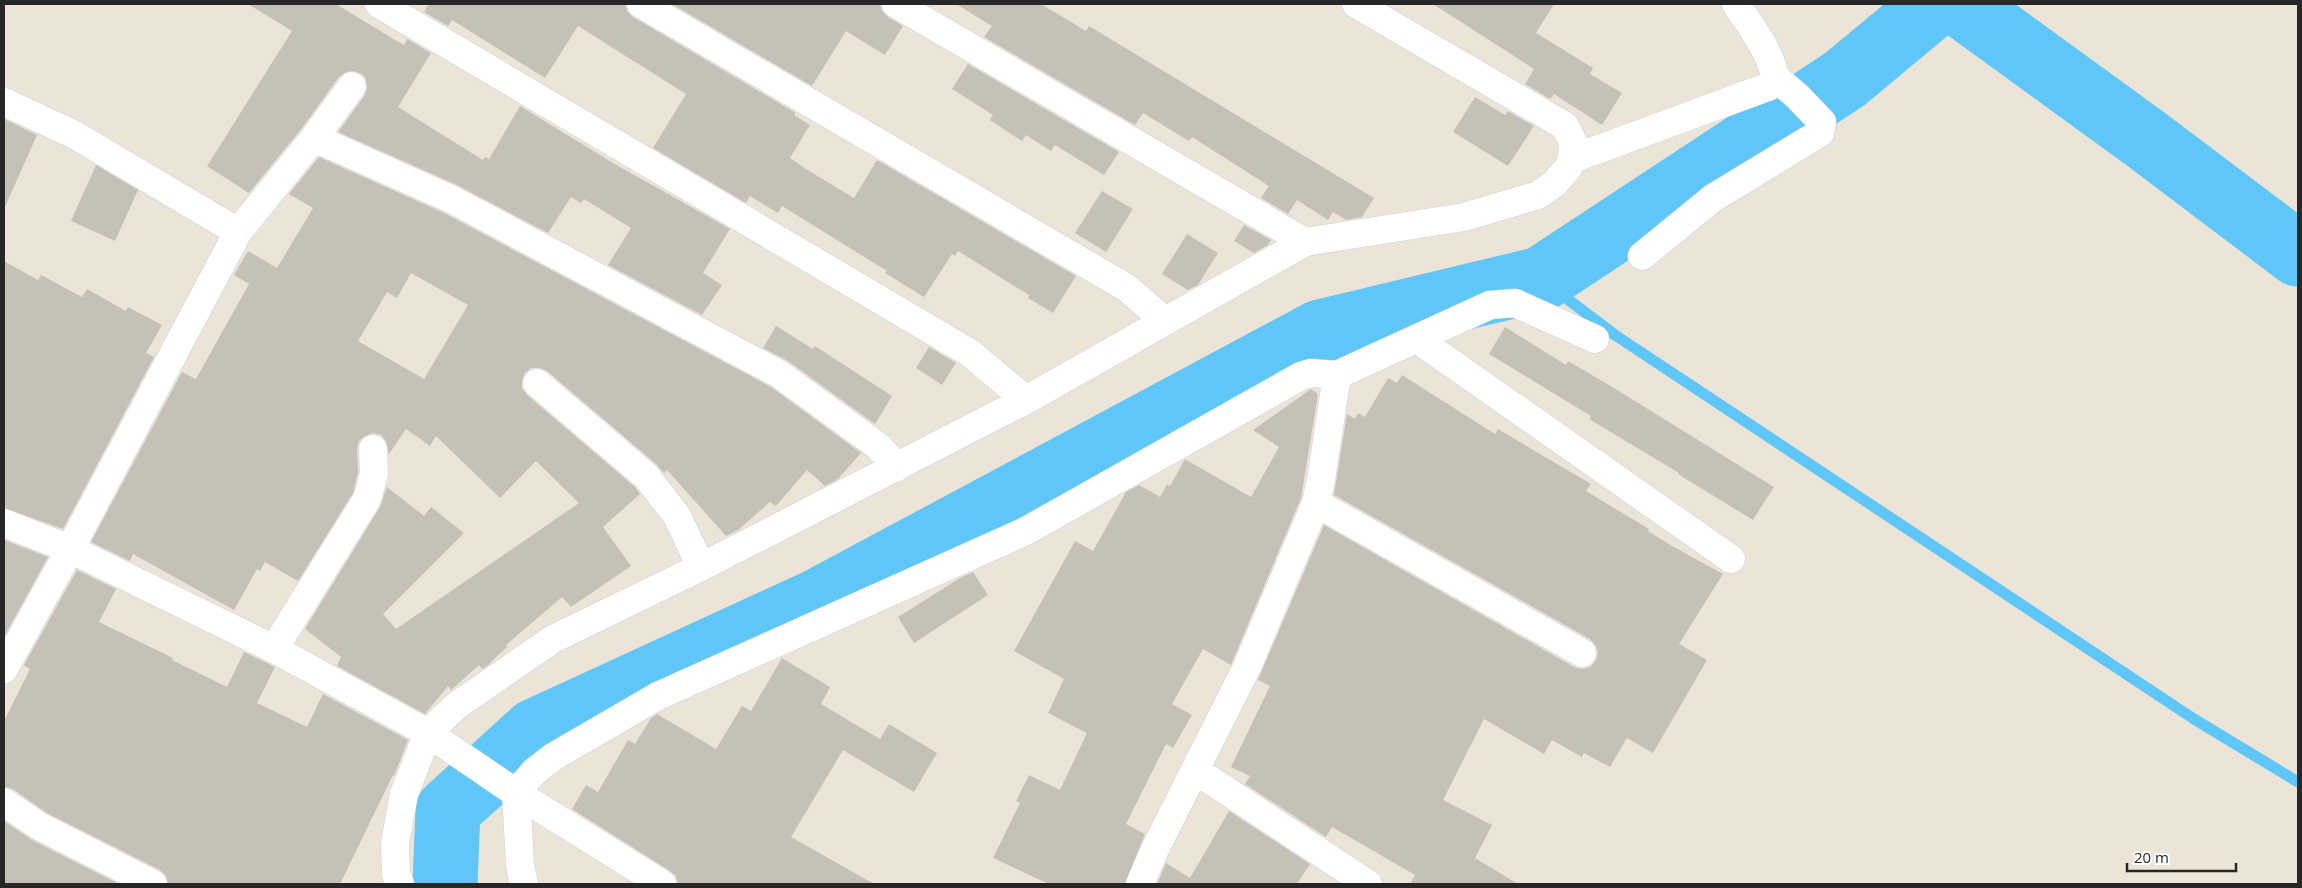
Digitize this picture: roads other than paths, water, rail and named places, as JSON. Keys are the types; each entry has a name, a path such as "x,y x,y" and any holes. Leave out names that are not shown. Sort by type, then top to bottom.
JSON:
{"street":[{"path":"379,4 970,353 1026,400"},
{"path":"641,4 1127,288 1165,321"},
{"path":"896,4 1305,242"},
{"path":"400,884 396,874 395,843 404,794 435,736 456,706 553,639 701,566 1026,400 1305,242 1464,217 1538,195 1554,184 1568,168 1572,159 1573,142 1565,126 1356,4"},
{"path":"1642,256 1713,198 1820,133 1822,122 1775,77 1773,66 1760,40 1736,4"},
{"path":"1572,159 1770,86 1775,77"},
{"path":"4,669 70,549 238,232 314,138 352,86"},
{"path":"4,102 75,135 238,232"},
{"path":"314,138 451,199 779,374 878,446 896,466"},
{"path":"524,884 520,865 516,793 534,772 554,757 658,696 1026,531 1301,376 1311,373 1337,375 1490,305 1515,303 1595,339"},
{"path":"1417,339 1731,559"},
{"path":"1140,884 1155,849 1247,667 1316,503 1337,375"},
{"path":"537,382 646,476 677,516 701,566"},
{"path":"274,649 366,499 374,474 373,449"},
{"path":"1316,503 1582,653"},
{"path":"4,523 70,549 274,649 435,736 516,793 662,884"},
{"path":"1195,770 1368,884"},
{"path":"4,802 39,826 153,884"}],"waterway":[{"path":"445,884 448,810 535,731 818,601 1320,332 1541,279 1845,79 1935,4"},
{"path":"1960,4 2147,140 2298,254"},
{"path":"1541,279 1615,335 2194,719 2298,782"}]}
